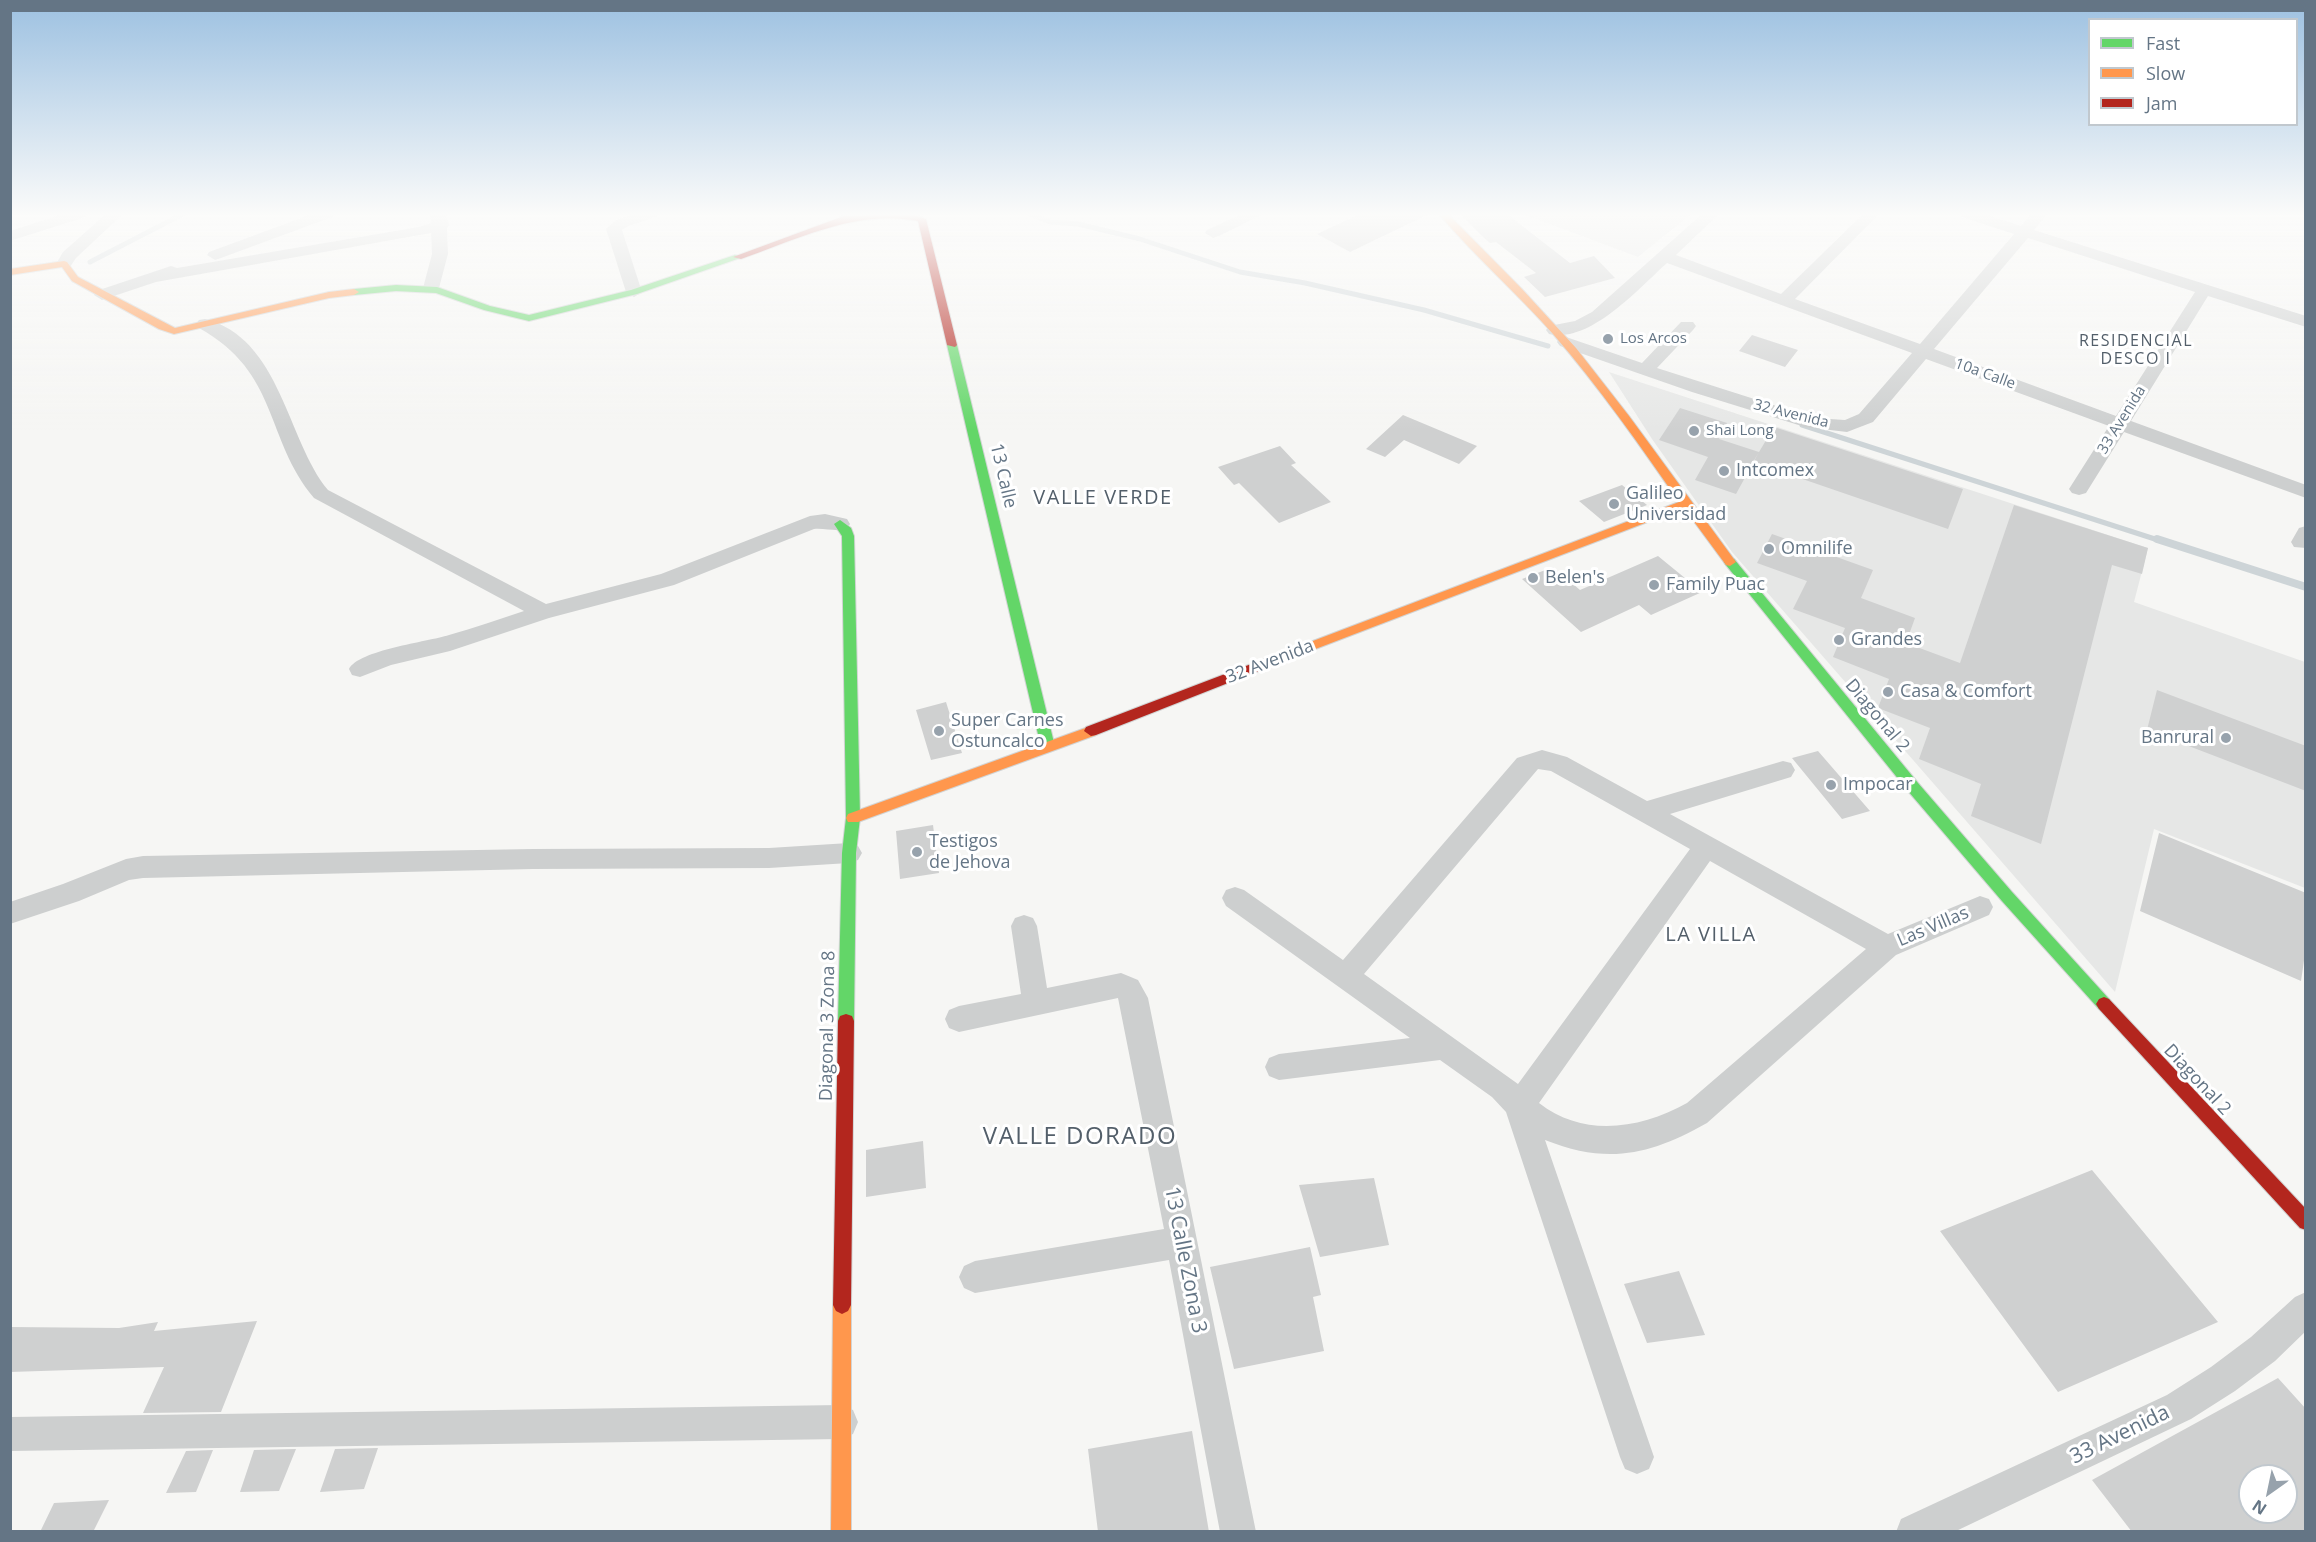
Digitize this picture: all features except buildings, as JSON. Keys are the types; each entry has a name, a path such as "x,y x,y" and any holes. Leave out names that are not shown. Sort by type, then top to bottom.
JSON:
{"street":[{"path":"87,286 168,330 186,330 338,293 386,288 430,288 525,319 653,286"},
{"path":"102,295 129,286"},
{"path":"632,286 634,292"},
{"name":"13 Calle","path":"939,286 1048,747"},
{"name":"Diagonal 2","path":"1512,286 1560,336 1635,429 1686,503 1855,719 2007,896 2162,1069 2306,1222"},
{"path":"1560,336 1598,316 1631,286"},
{"name":"10a Calle","path":"1745,286 2306,492"},
{"path":"1784,300 1798,286"},
{"name":"32 Avenida","path":"1560,336 1645,370 1802,420 1847,426 1866,418 1978,286"},
{"path":"2191,286 2306,322"},
{"name":"33 Avenida","path":"2079,489 2204,290"},
{"path":"205,324 238,343 252,359 264,379 307,475 321,494 544,612"},
{"path":"1645,370 1687,326"},
{"name":"32 Avenida","path":"853,818 1048,747 1686,503"},
{"path":"360,669 376,661 480,635 544,612 666,580 810,523 825,520 840,524"},
{"name":"Diagonal 3 Zona 8","path":"840,524 847,531 848,536 853,818 849,853 841,1532"},
{"path":"1346,976 1530,762 1542,759 1551,760 1887,947"},
{"path":"1643,812 1783,770"},
{"path":"1637,1457 1519,1106 1706,848"},
{"path":"10,913 63,896 109,876 143,867 533,859 768,858 849,853"},
{"name":"Las Villas","path":"1235,898 1502,1087 1519,1106 1539,1122 1564,1136 1596,1141 1628,1138 1664,1130 1697,1113 1887,947 1980,907"},
{"path":"959,1019 1036,1003 1024,927"},
{"name":"13 Calle Zona 3","path":"1036,1003 1120,985 1128,989 1134,998 1238,1532"},
{"path":"1279,1067 1445,1046"},
{"path":"975,1277 1181,1242"},
{"name":"33 Avenida","path":"1914,1532 2179,1407 2223,1379 2263,1349 2306,1308"},
{"path":"10,1434 841,1422"}],"shaded area":[{"path":"1609,372 2148,548 2134,602 2305,662 2305,888 2154,829 2115,992 1732,552 1652,439"}],"waterway":[{"path":"1318,286 1424,310 1548,346"},
{"path":"1802,425 2161,541"},
{"path":"2157,539 2306,587"}],"traffic: fast":[{"path":"354,292 396,288 437,290 487,308 529,318 652,286"},
{"path":"952,345 1048,747"},
{"path":"840,524 847,531 848,536 853,818 849,853 846,1021"},
{"path":"1730,562 1913,787 2007,897 2104,1004"}],"traffic: slow":[{"path":"88,286 162,327 174,331 329,295 354,292"},
{"path":"1513,286 1555,330 1607,394 1730,562"},
{"path":"1280,658 1686,503"},
{"path":"853,818 1091,731"},
{"path":"841,1532 842,1305"}],"traffic: jam":[{"path":"938,286 952,345"},
{"path":"1091,731 1280,658"},
{"path":"2104,1004 2306,1222"},
{"path":"842,1305 846,1021"}],"place":[{"name":"Los Arcos","path":"1608,339"},
{"name":"Shai Long","path":"1694,431"},
{"name":"Intcomex","path":"1724,471"},
{"name":"Galileo Universidad","path":"1614,504"},
{"name":"Omnilife","path":"1769,549"},
{"name":"Belen's","path":"1533,578"},
{"name":"Family Puac","path":"1654,585"},
{"name":"Grandes","path":"1839,640"},
{"name":"Casa & Comfort","path":"1888,692"},
{"name":"Super Carnes Ostuncalco","path":"939,731"},
{"name":"Banrural","path":"2226,738"},
{"name":"Impocar","path":"1831,785"},
{"name":"Testigos de Jehova","path":"917,852"}],"district":[{"name":"RESIDENCIAL DESCO I","path":"2136,350"},
{"name":"VALLE VERDE","path":"1103,498"},
{"name":"LA VILLA","path":"1711,935"},
{"name":"VALLE DORADO","path":"1080,1137"}]}
